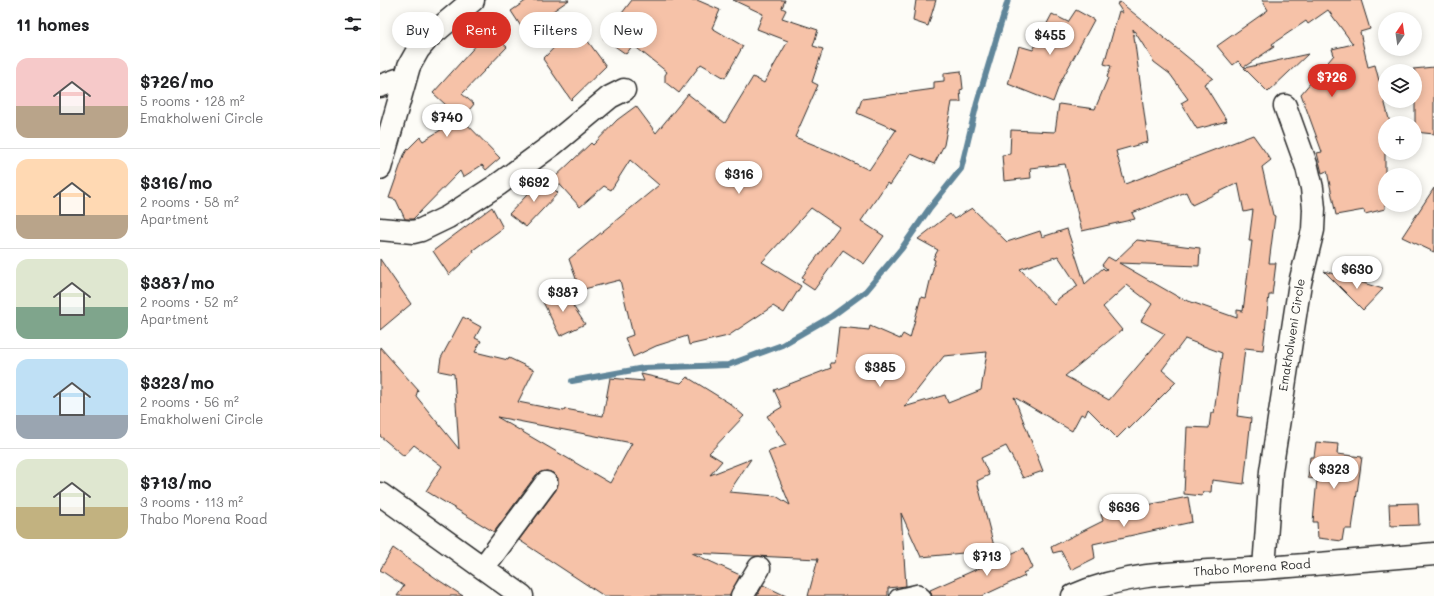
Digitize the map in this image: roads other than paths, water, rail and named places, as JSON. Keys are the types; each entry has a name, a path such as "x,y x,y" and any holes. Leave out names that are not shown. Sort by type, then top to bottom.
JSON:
{"street":[{"path":"380,165 409,66 418,50 428,38 473,0"},
{"path":"380,86 397,80 405,80"},
{"path":"380,228 413,232 421,230 448,217 499,184 552,145 610,97 624,90"},
{"name":"Emakholweni Circle","path":"1264,568 1271,471 1300,283 1313,230 1314,210 1312,188 1307,167 1285,106"},
{"path":"483,568 546,483"},
{"path":"380,494 522,596"},
{"name":"Thabo Morena Road","path":"1073,596 1093,587 1116,580 1144,576 1434,554"},
{"path":"742,596 759,568"}],"lane":[{"path":"897,596 918,591 924,596"}],"waterway":[{"path":"572,381 644,368 728,365 782,345 832,316 866,291 902,248 929,209 961,169 977,103 1008,0"}]}
